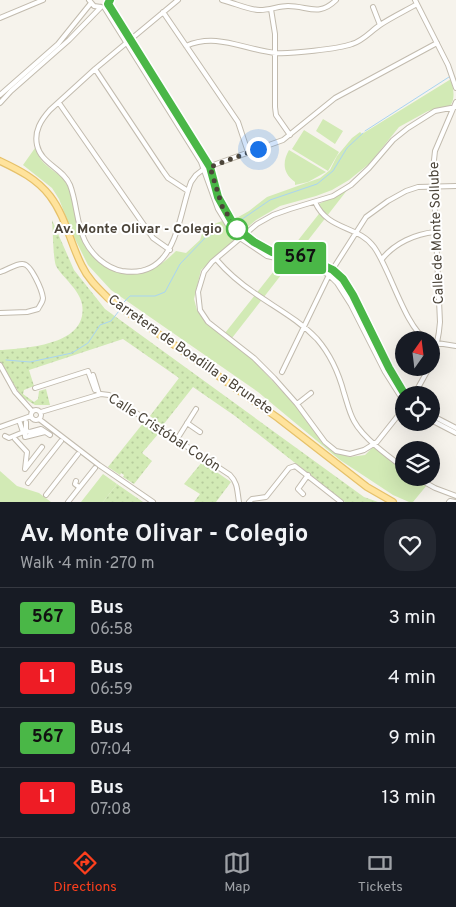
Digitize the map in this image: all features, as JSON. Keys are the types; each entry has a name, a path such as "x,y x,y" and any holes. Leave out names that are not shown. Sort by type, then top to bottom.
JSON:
{"main road":[{"name":"Carretera de Boadilla a Brunete","path":"0,161 27,175 49,195 64,221 82,266 98,288 109,299 278,418 367,487 393,502"}],"street":[{"path":"0,18 43,0"},
{"path":"178,0 95,69 44,116 37,128 37,144 46,161 63,174 68,182 79,224 88,247 103,262 113,268 129,271 141,270 155,265 164,258 170,250 177,233 188,191 196,175 207,168 283,140 335,98 437,43"},
{"path":"222,0 250,9 261,10 287,6 320,10 330,6 336,0"},
{"path":"0,95 58,44 90,2 106,4"},
{"path":"186,46 193,42 214,40 275,53 338,48 352,44 416,2 448,65 456,88"},
{"path":"106,4 207,168 222,206 235,227 254,242 272,252 312,260 333,270 343,279 400,386"},
{"path":"0,103 106,4"},
{"path":"373,7 380,25"},
{"path":"271,9 275,34 274,107 276,115 290,135"},
{"path":"163,12 238,122 248,152"},
{"path":"95,69 168,178 188,191"},
{"path":"4,91 7,96"},
{"path":"58,103 153,238 170,250"},
{"path":"395,419 374,444 364,450 355,454 343,454 336,451 325,442 297,404 254,358 208,322 200,310 198,292 200,281 204,272 216,259 257,224 273,215 333,196 352,185 393,140 408,128 435,111 456,106"},
{"name":"Calle de Monte Sollube","path":"439,331 433,169 436,151 456,106"},
{"path":"207,168 218,209 229,227 240,238 267,256 311,266 329,275 337,283 347,298 395,388"},
{"path":"282,372 329,275 366,217 388,201 412,189 456,186"},
{"path":"315,202 318,210 326,218 339,226 366,237 382,259 411,322 418,331"},
{"path":"382,259 387,252 402,242 417,235 435,232"},
{"path":"216,259 226,270 254,293 304,326 318,340 330,357 338,374 355,423 374,444 395,460"},
{"path":"0,272 22,263 26,264 30,267 41,290 43,299 38,309 27,312 0,313"},
{"path":"440,343 456,346"},
{"path":"0,365 15,392 35,420 40,419 88,459 106,469 153,502"},
{"path":"35,388 88,371 94,390"},
{"path":"93,375 99,394"},
{"path":"297,404 311,393"},
{"name":"Calle Cristóbal Colón","path":"41,412 99,394 109,395 230,475 235,480 237,486 238,502"},
{"path":"0,427 32,414 37,409 41,412 40,419"},
{"path":"179,436 196,409"},
{"path":"440,420 456,428"},
{"path":"25,433 26,422"},
{"path":"20,423 25,433"},
{"path":"187,423 200,432"},
{"path":"440,425 456,433"},
{"path":"42,446 25,469 27,452 15,439 7,437 41,428 50,435"},
{"path":"15,439 25,433"},
{"path":"28,483 61,441"},
{"path":"27,452 37,451"},
{"path":"46,495 78,454"},
{"path":"249,502 266,497 292,466 298,467 341,502"},
{"path":"68,502 95,468"},
{"path":"102,474 106,469"},
{"path":"303,494 298,489 308,476"},
{"path":"76,481 74,484 79,487"},
{"path":"431,486 456,496"},
{"path":"449,502 455,502"}],"green space":[{"path":"451,79 453,96 450,106 428,111 399,127 370,163 349,180 332,190 280,206 256,220 243,231 233,220 249,211 267,197 320,178 330,170 337,156 352,138 360,132 362,134"},
{"path":"323,119 343,131 335,144 316,131"},
{"path":"304,130 339,152 328,171 292,149"},
{"path":"35,148 43,162 62,177 67,184 73,200 80,234 87,249 103,265 123,273 145,272 155,268 176,251 186,253 200,240 204,228 222,221 237,239 201,270 194,299 197,310 205,322 252,359 296,406 329,448 350,457 365,455 374,446 395,463 395,486 426,486 413,502 393,495 340,460 258,392 111,290 88,265 73,235 59,199 52,188 23,165"},
{"path":"289,150 326,172 308,182 295,185 295,182 288,175 285,168 285,159"},
{"path":"348,189 232,338 225,333 322,210 319,204"},
{"path":"52,220 74,270 105,309 364,497 378,502 345,502 235,416 193,387 163,425 150,416 179,378 123,339 29,370 34,386 24,390 23,394 34,402 38,399 39,391 46,389 50,405 35,405 22,397 0,363 0,350 25,348 54,342 76,328 82,318 80,299 56,266"},
{"path":"144,422 159,433 142,453 152,461 134,484 123,477 124,475 121,473 120,475 108,467"},
{"path":"202,462 231,482 216,502 194,502 200,494 184,484"},
{"path":"0,471 17,486 39,493 51,502 0,502"},
{"path":"103,474 117,484 103,502 81,502"},
{"path":"117,484 143,502 103,502"}],"waterway":[{"path":"365,131 449,77"},
{"path":"235,224 270,200 317,184 333,171 347,148 363,133"},
{"path":"122,304 130,296 155,296 165,292 180,264 206,237 223,229"},
{"path":"6,360 30,362 72,353 88,343 100,325 111,321 119,311"}],"bus line":[{"name":"567","path":"110,0 108,4 210,167 218,197 235,227 254,242 272,252 312,260 333,270 343,279 400,386"}],"place":[{"name":"Av. Monte Olivar - Colegio","path":"237,229"}],"route":[{"path":"237,229 218,197 210,167 258,149"}]}
